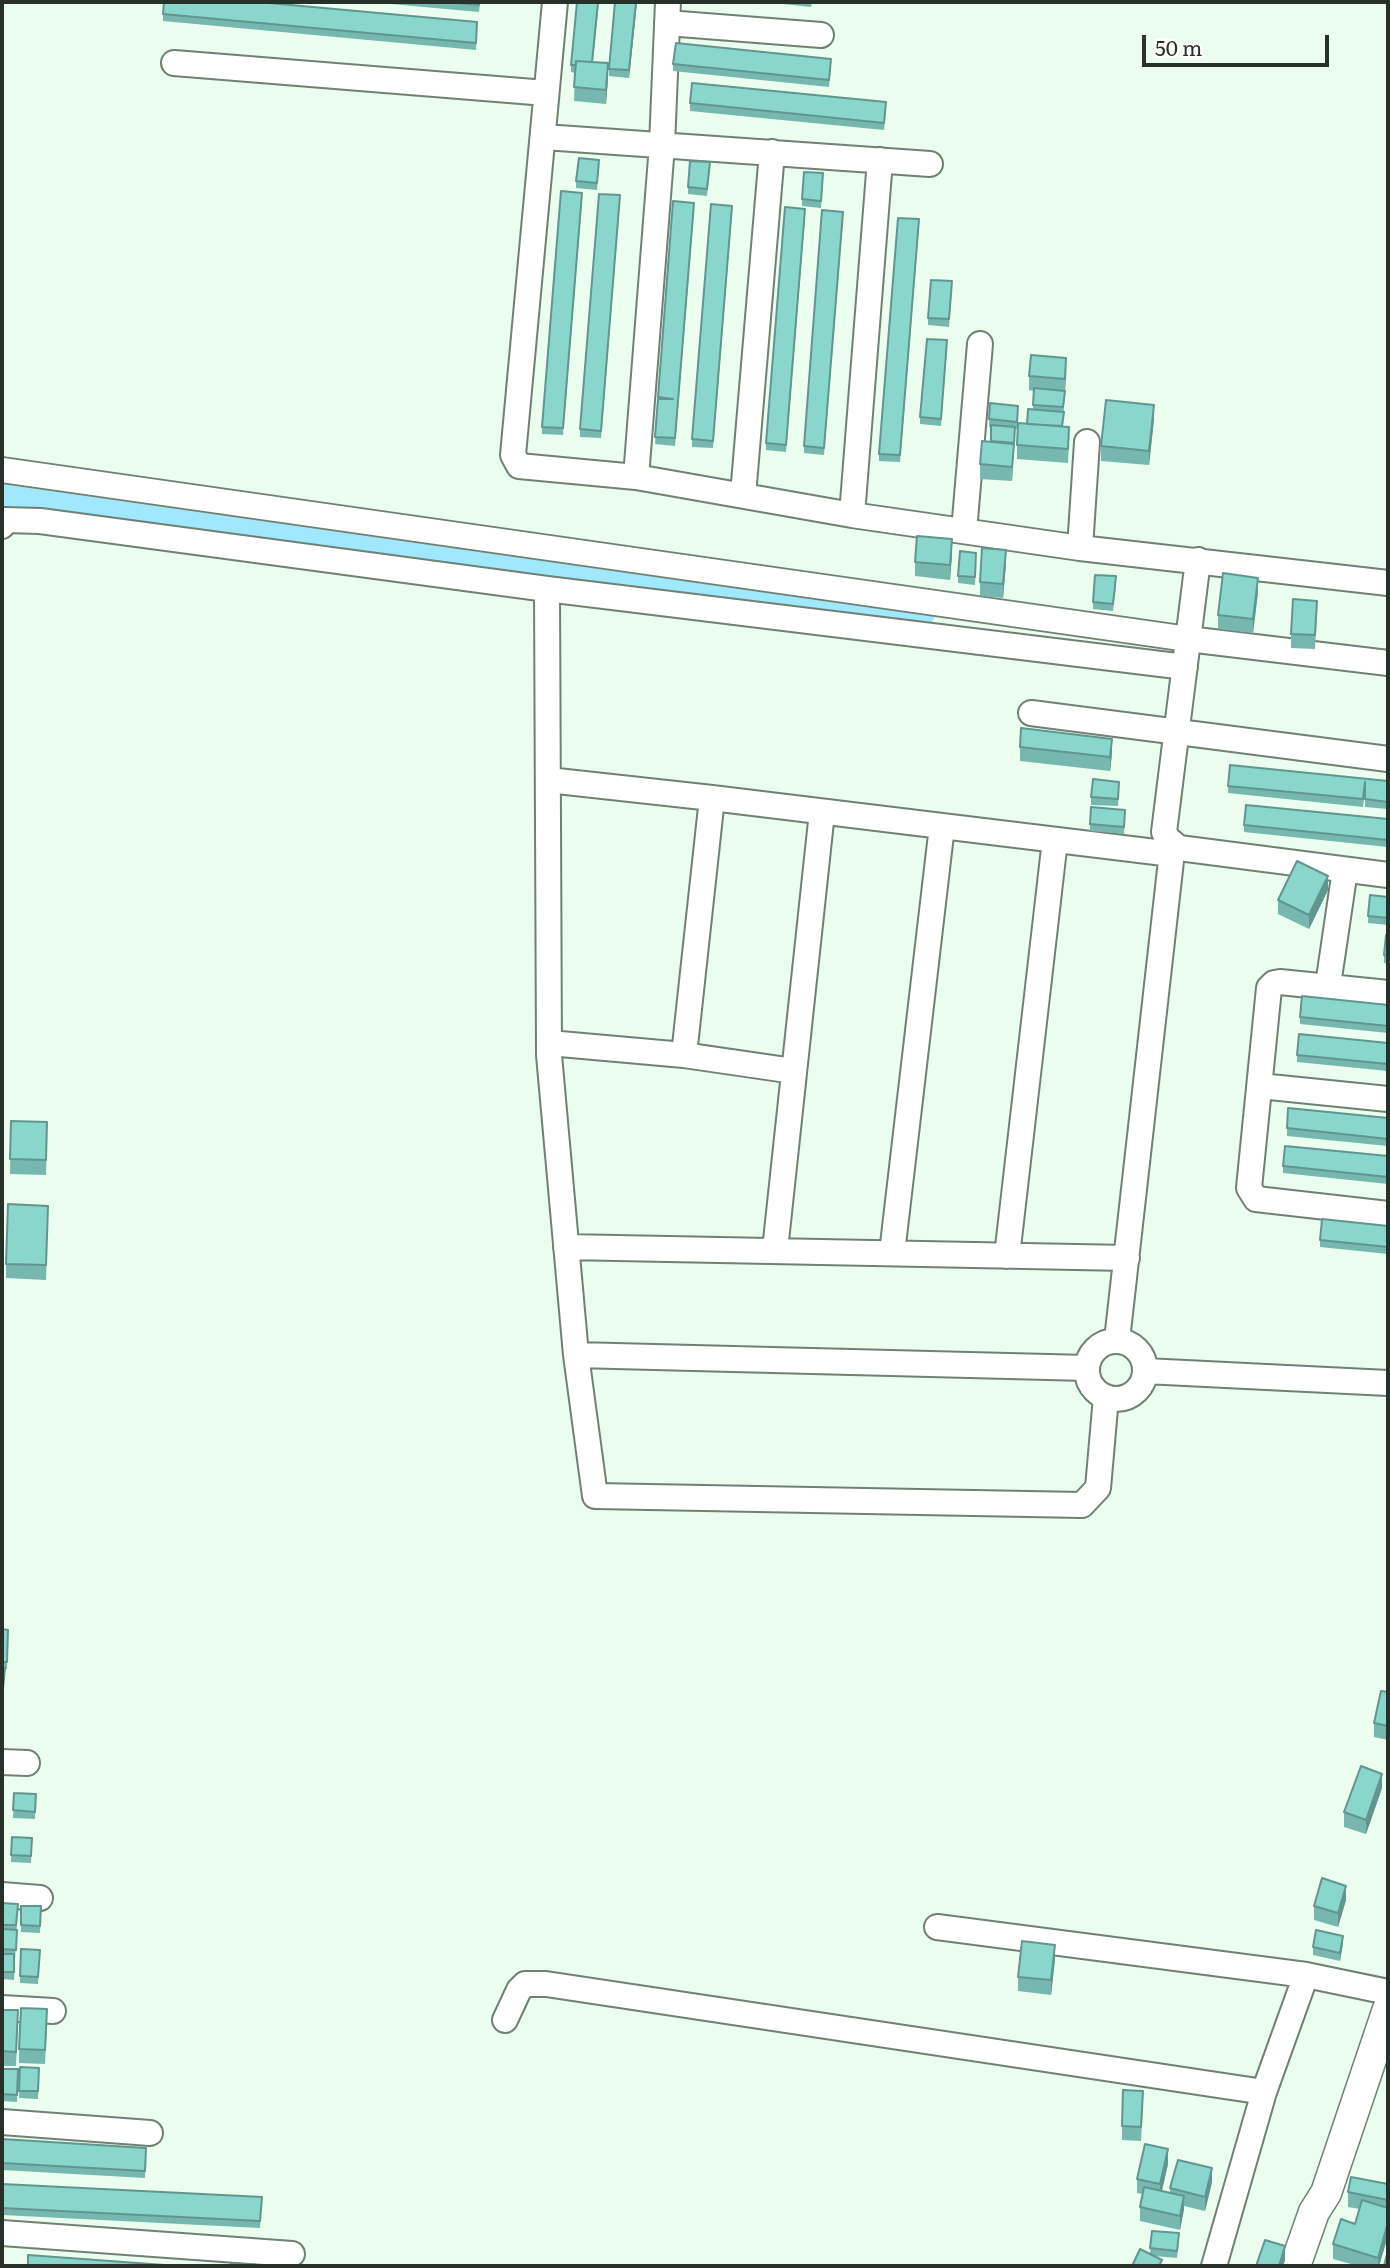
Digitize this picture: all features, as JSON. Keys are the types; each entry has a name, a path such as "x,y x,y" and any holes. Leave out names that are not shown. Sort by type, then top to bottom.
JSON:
{"street":[{"path":"555,2 513,454 519,466 636,477 852,515 1080,548 1388,583"},
{"path":"636,477 662,145 668,12 821,35"},
{"path":"174,63 546,93"},
{"path":"544,137 930,164"},
{"path":"743,495 772,152"},
{"path":"852,515 880,160"},
{"path":"964,531 980,344"},
{"path":"1080,548 1087,442"},
{"path":"2,470 1188,639 1388,663"},
{"path":"2,526 5,520 40,522 547,589 1185,667"},
{"path":"1117,1340 1173,849 1164,832 1198,560"},
{"path":"547,589 549,1043 576,1355 596,1496 1082,1505 1098,1489 1107,1397"},
{"path":"1031,713 1388,759"},
{"path":"548,780 1055,840 1179,848 1388,875"},
{"path":"684,1055 712,798"},
{"path":"775,1251 822,812"},
{"path":"892,1253 942,826"},
{"path":"1007,1256 1055,840"},
{"path":"1328,985 1345,870"},
{"path":"1388,993 1280,982 1269,988 1249,1188 1256,1199 1388,1214"},
{"path":"549,1043 684,1055 794,1071"},
{"path":"1260,1086 1388,1099"},
{"path":"566,1247 1126,1258"},
{"path":"1117,1340 1134,1347 1140,1353 1145,1371 1144,1380 1133,1394 1115,1399 1107,1397 1092,1386 1087,1368 1089,1360 1100,1345 1117,1340"},
{"path":"576,1355 1087,1368"},
{"path":"1145,1371 1388,1382"},
{"path":"2,1762 27,1763"},
{"path":"2,1895 40,1898"},
{"path":"937,1927 1306,1975 1388,1992"},
{"path":"1214,2266 1265,2092 1306,1975"},
{"path":"505,2020 519,1990 525,1984 546,1983 1265,2092"},
{"path":"2,2008 53,2011"},
{"path":"1295,2266 1314,2212 1326,2193 1388,2008"},
{"path":"2,2122 150,2133"},
{"path":"2,2233 292,2255"}],"shaded area":[{"path":"2,470 1174,645 35,497 2,492"}],"building":[{"path":"164,2 258,2 477,22 476,43 163,14"},
{"path":"447,2 479,2 479,5"},
{"path":"577,2 598,2 592,62 576,61 576,65 571,65"},
{"path":"615,2 636,2 629,70 609,69"},
{"path":"676,43 831,59 829,80 673,64"},
{"path":"576,61 608,63 606,90 574,87"},
{"path":"692,83 886,102 884,123 690,103"},
{"path":"579,158 599,160 597,183 576,181"},
{"path":"690,161 710,162 707,189 688,187"},
{"path":"804,172 823,173 821,201 802,199"},
{"path":"561,191 582,193 563,428 542,427"},
{"path":"599,194 620,195 601,431 580,429"},
{"path":"673,201 694,203 675,438 655,437 658,399 673,399 658,397"},
{"path":"711,204 732,206 713,441 692,439"},
{"path":"785,207 805,209 786,445 766,443"},
{"path":"822,210 843,212 824,448 804,446"},
{"path":"898,218 919,219 900,455 879,454"},
{"path":"931,280 952,281 949,319 928,318"},
{"path":"927,339 947,340 941,419 920,417"},
{"path":"1031,355 1066,358 1065,379 1029,376"},
{"path":"1034,388 1065,391 1063,407 1033,405"},
{"path":"1106,400 1154,405 1149,451 1101,446"},
{"path":"990,403 1018,406 1017,422 989,419"},
{"path":"1028,409 1064,412 1062,426 1027,424"},
{"path":"1018,423 1069,427 1068,449 1017,445"},
{"path":"991,425 1015,427 1014,443 991,441"},
{"path":"982,441 1014,444 1012,467 980,464"},
{"path":"917,536 952,539 950,565 915,562"},
{"path":"982,548 1006,550 1003,584 980,582"},
{"path":"960,551 976,553 975,577 958,576"},
{"path":"1223,573 1258,578 1253,619 1218,615"},
{"path":"1095,575 1116,576 1113,604 1093,602"},
{"path":"1293,599 1317,601 1315,635 1291,634"},
{"path":"1021,728 1112,739 1110,757 1020,747"},
{"path":"1230,765 1388,781 1388,802 1365,799 1365,782 1363,799 1228,786"},
{"path":"1093,779 1119,782 1118,799 1091,797"},
{"path":"1246,805 1388,819 1388,840 1244,825"},
{"path":"1091,807 1125,810 1124,827 1090,824"},
{"path":"1297,861 1328,876 1309,915 1278,900"},
{"path":"1370,895 1388,897 1388,918 1368,916"},
{"path":"1388,935 1388,956 1384,955"},
{"path":"1302,996 1388,1005 1388,1026 1300,1017"},
{"path":"1299,1034 1388,1043 1388,1064 1297,1055"},
{"path":"1288,1108 1388,1118 1388,1139 1287,1128"},
{"path":"11,1121 47,1122 46,1160 10,1159"},
{"path":"1285,1146 1388,1156 1388,1177 1283,1166"},
{"path":"8,1204 48,1206 46,1265 6,1264"},
{"path":"1322,1219 1388,1226 1388,1247 1320,1240"},
{"path":"2,1629 8,1630 7,1662 2,1662"},
{"path":"2,1668 5,1668 3,1689 2,1689"},
{"path":"1381,1691 1388,1692 1388,1726 1374,1723"},
{"path":"1361,1766 1382,1774 1366,1820 1344,1812"},
{"path":"14,1793 36,1794 35,1812 13,1810"},
{"path":"12,1837 32,1838 31,1856 11,1855"},
{"path":"1322,1878 1346,1886 1338,1913 1314,1906"},
{"path":"2,1903 18,1904 16,1925 2,1925"},
{"path":"21,1906 41,1906 40,1926 21,1925"},
{"path":"2,1929 17,1930 16,1950 2,1949"},
{"path":"1316,1930 1343,1936 1340,1953 1313,1947"},
{"path":"1022,1941 1055,1945 1051,1980 1018,1977"},
{"path":"21,1949 40,1950 38,1977 20,1976"},
{"path":"2,1954 14,1954 14,1972 2,1972"},
{"path":"21,2008 47,2009 45,2050 19,2049"},
{"path":"2,2010 18,2010 16,2052 2,2051"},
{"path":"20,2067 39,2068 38,2091 19,2091"},
{"path":"2,2069 18,2069 17,2095 2,2094"},
{"path":"1123,2090 1143,2091 1141,2127 1122,2126"},
{"path":"2,2139 146,2148 145,2171 2,2163"},
{"path":"1145,2144 1168,2149 1160,2184 1137,2179"},
{"path":"1178,2160 1212,2168 1205,2197 1170,2188"},
{"path":"1351,2177 1388,2184 1388,2200 1348,2192"},
{"path":"2,2184 262,2197 260,2221 2,2208"},
{"path":"1144,2187 1184,2196 1180,2216 1140,2207"},
{"path":"1362,2200 1388,2208 1388,2222 1378,2258 1333,2244 1341,2219 1355,2224"},
{"path":"1152,2231 1179,2233 1177,2251 1150,2248"},
{"path":"1265,2240 1285,2246 1279,2266 1256,2266"},
{"path":"1140,2249 1162,2260 1159,2266 1132,2266"},
{"path":"1388,2250 1388,2266 1384,2266"},
{"path":"28,2255 178,2266 28,2266"},
{"path":"231,2263 257,2265 257,2266 231,2266"}],"waterway":[{"path":"2,492 912,611"}]}
